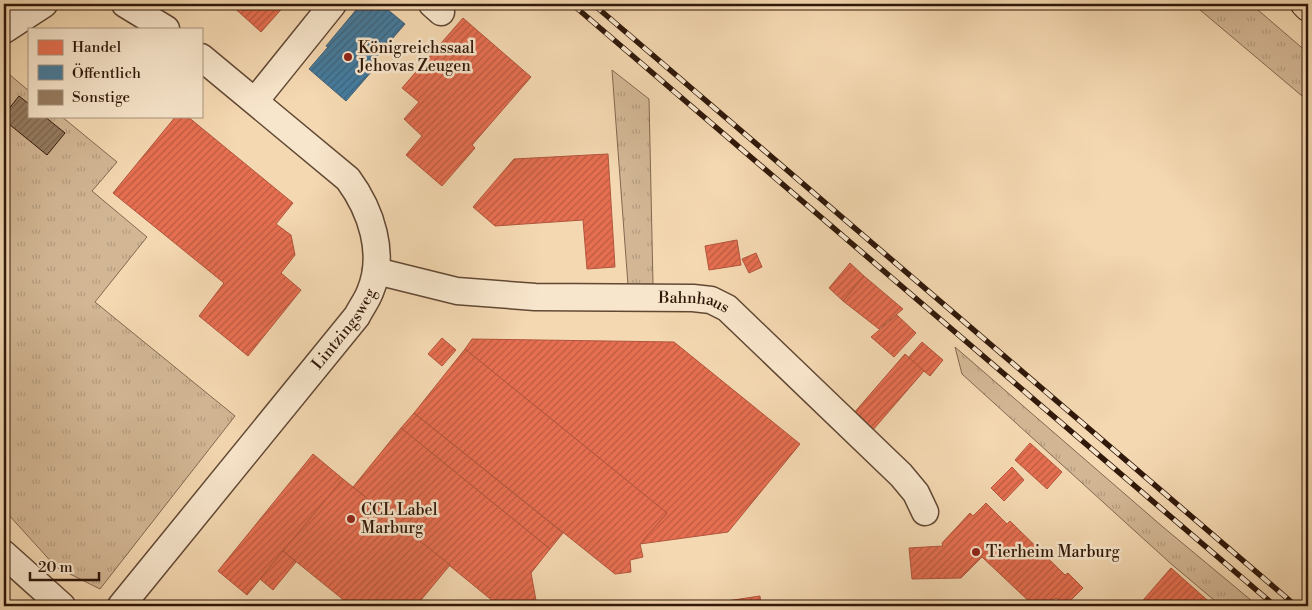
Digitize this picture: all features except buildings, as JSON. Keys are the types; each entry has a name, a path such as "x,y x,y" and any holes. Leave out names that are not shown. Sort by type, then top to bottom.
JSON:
{"highway":[{"path":"1305,4 1308,7"}],"street":[{"path":"4,30 44,4"},
{"path":"125,4 164,28"},
{"path":"254,101 334,4"},
{"name":"Lintzingsweg","path":"121,606 357,316 370,292 376,271 377,254 374,234 359,194 348,179 202,58"},
{"name":"Bahnhaus","path":"376,271 457,291 534,297 693,298 711,300 727,308 901,475 916,494 925,512"},
{"path":"4,554 62,606"}],"green space":[{"path":"1193,4 1251,4 1308,53 1308,101"},
{"path":"4,70 28,90 28,118 63,118 117,162 92,191 147,237 95,302 235,416 100,589 56,567 7,513 4,505"},
{"path":"612,70 649,99 653,284 628,285"},
{"path":"955,347 1163,527 1258,606 1221,606 1169,562 962,374"}],"railway":[{"path":"572,4 1275,606"},
{"path":"593,4 1296,606"}],"place":[{"name":"Königreichssaal Jehovas Zeugen","path":"348,57"},
{"name":"CCL Label Marburg","path":"351,519"},
{"name":"Tierheim Marburg","path":"976,552"}]}
